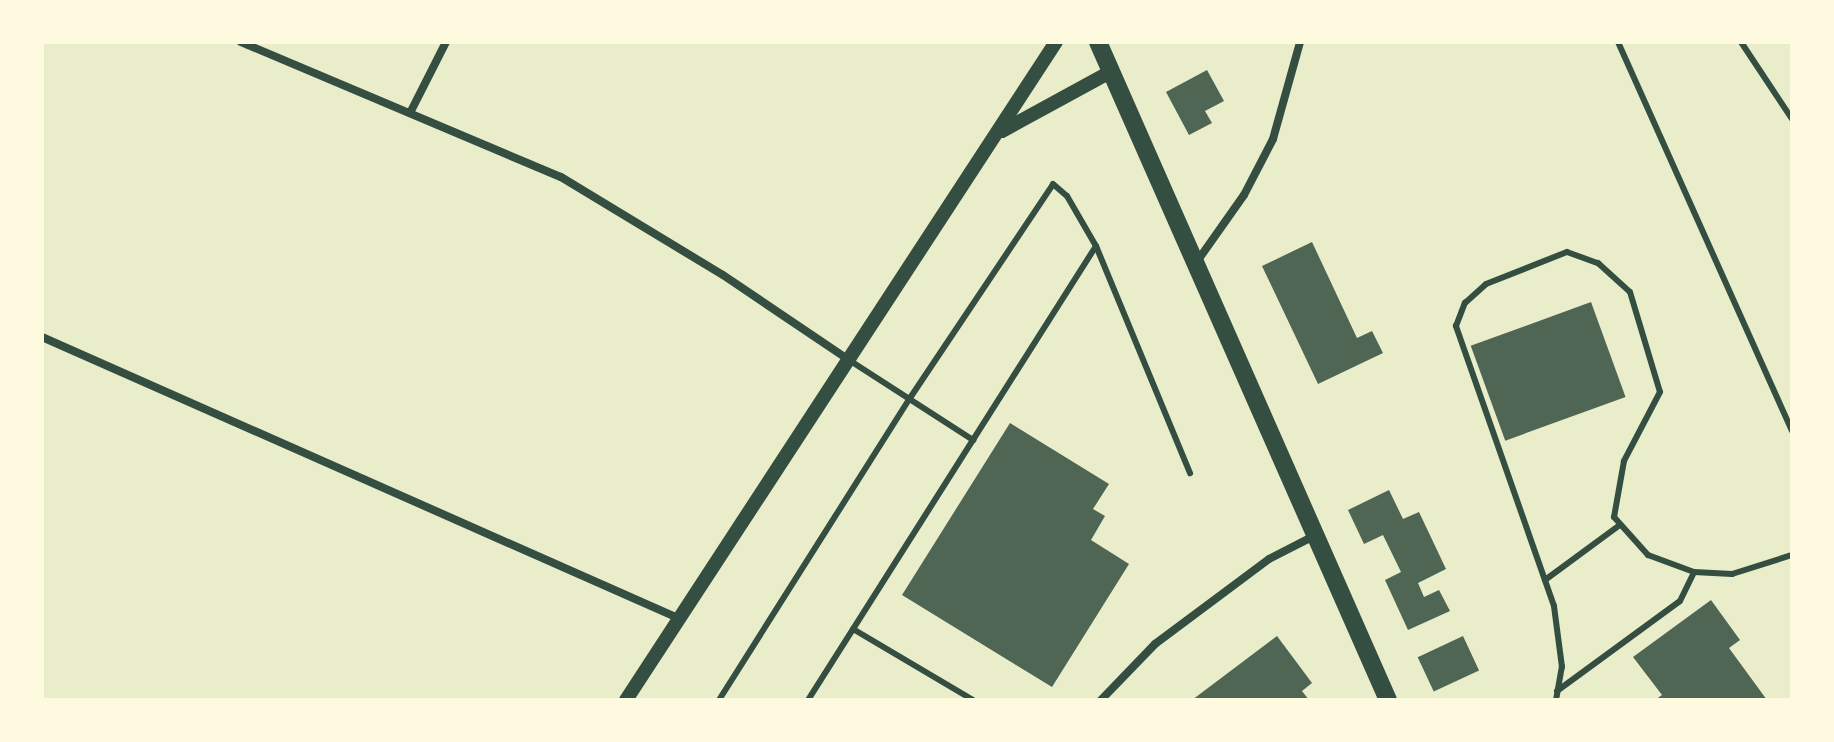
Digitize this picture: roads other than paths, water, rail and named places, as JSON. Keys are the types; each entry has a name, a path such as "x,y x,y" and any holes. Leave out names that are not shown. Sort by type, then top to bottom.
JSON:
{"main road":[{"path":"1098,42 1312,537 1388,700"}],"street":[{"path":"241,42 561,177 723,275 849,360"},
{"path":"410,113 446,42"},
{"path":"626,700 1002,131 1019,95 1056,42"},
{"path":"1195,265 1244,195 1273,139 1300,42"},
{"path":"1002,131 1110,72"},
{"path":"42,337 678,618"},
{"path":"1101,700 1155,644 1269,559 1312,537"}],"lane":[{"path":"1618,42 1792,431"},
{"path":"1741,42 1792,119"},
{"path":"719,700 910,398 1053,184 1067,196 1096,246 1190,473"},
{"path":"808,700 1096,246"},
{"path":"1556,700 1562,667 1545,580 1456,326 1465,303 1486,284 1567,252 1598,263 1630,292 1660,392 1624,461 1614,517 1648,555 1694,572 1732,574 1792,555"},
{"path":"849,360 973,440"},
{"path":"1545,580 1620,525"},
{"path":"1557,691 1680,601 1694,572"},
{"path":"853,629 973,700"}]}
